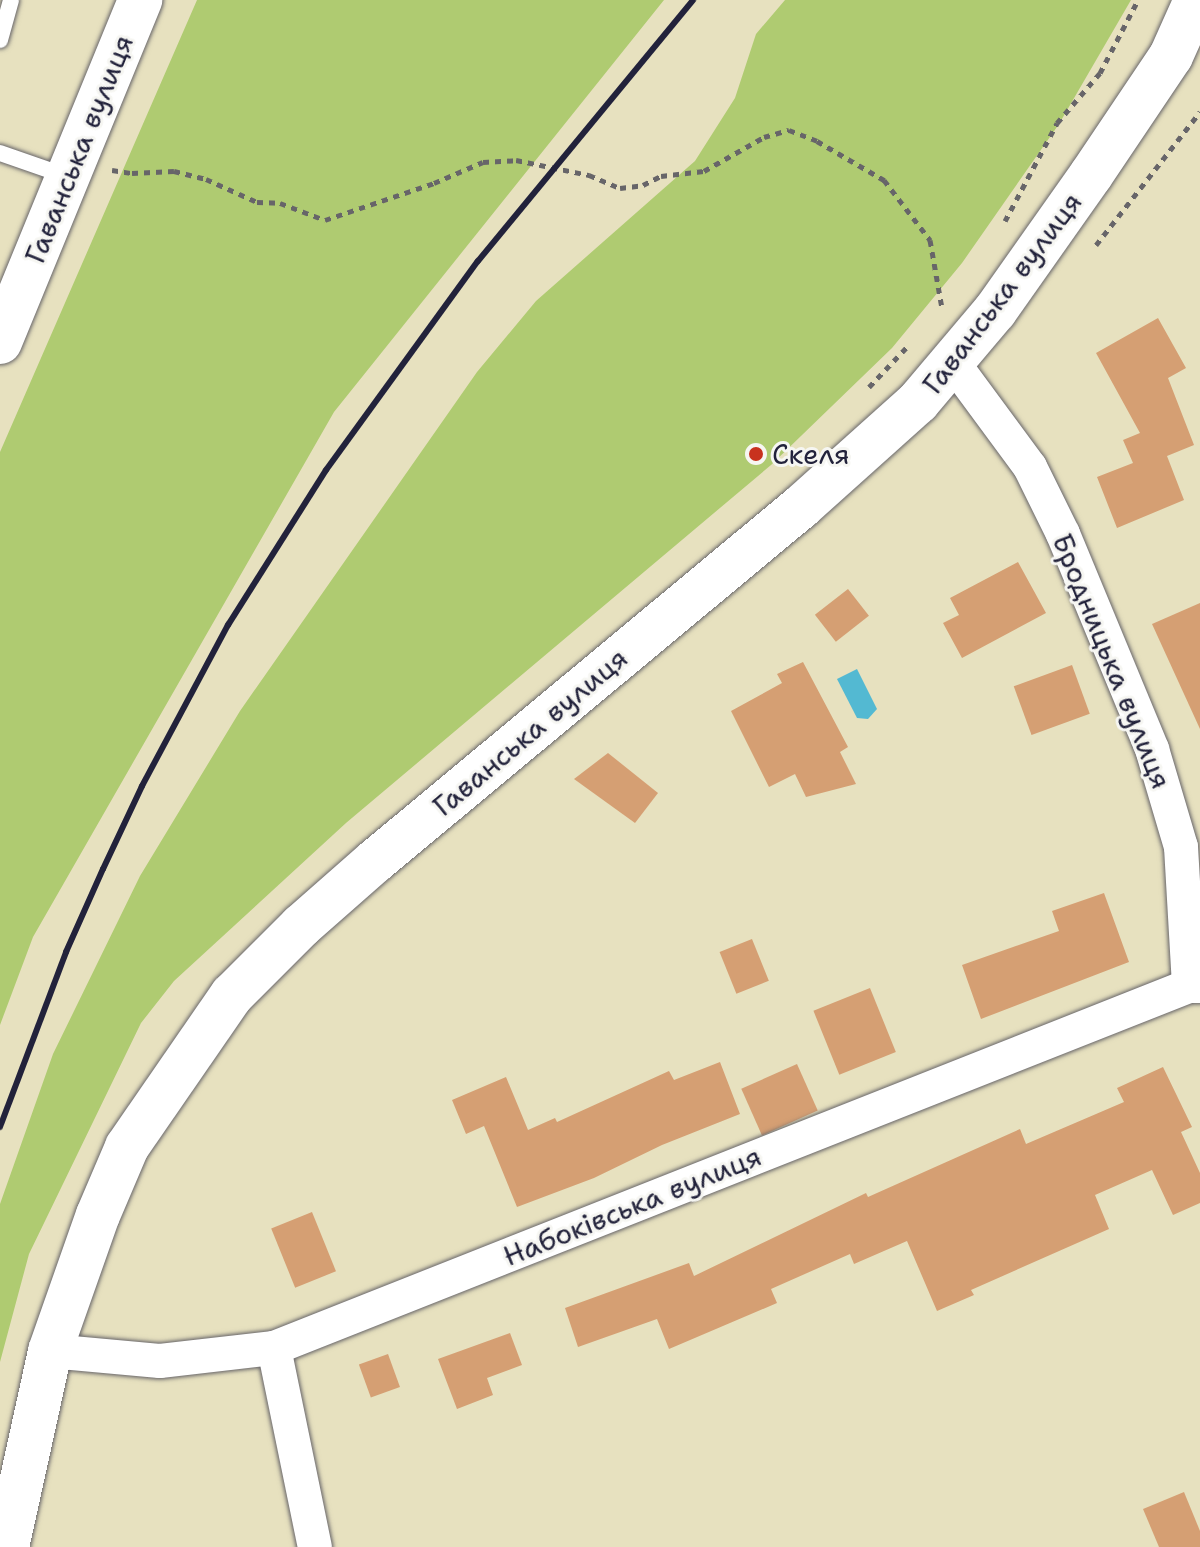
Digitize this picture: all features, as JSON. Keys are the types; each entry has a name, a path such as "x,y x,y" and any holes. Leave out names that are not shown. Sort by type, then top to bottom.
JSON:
{"street":[{"name":"Гаванська вулиця","path":"0,342 85,173 140,0"},
{"name":"Гаванська вулиця","path":"7,1547 50,1351 98,1215 127,1147 232,995 301,926 375,861 882,436 954,364 1052,231 1171,56 1196,0"},
{"name":"Бродницька вулиця","path":"954,364 1030,467 1063,534 1152,749 1181,847 1194,986"},
{"name":"Набоківська вулиця","path":"50,1351 160,1361 274,1348 1194,986"},
{"path":"274,1348 315,1547"}],"lane":[{"path":"0,40 11,0"},
{"path":"0,153 85,173"}],"path":[{"path":"999,234 1057,123 1100,73 1138,0"},
{"path":"85,173 174,171 206,179 257,202 280,203 325,220 434,183 483,162 516,160 589,175 620,188 643,185 661,176 704,171 764,137 789,130 817,141 884,180 930,240 942,309"},
{"path":"935,317 952,296"},
{"path":"882,436 854,404 917,337"}],"green space":[{"path":"197,0 664,0 334,412 33,937 0,1025 0,452"},
{"path":"785,0 1131,0 1059,124 962,263 892,348 771,465 346,823 174,981 141,1023 29,1254 0,1362 0,1204 53,1054 140,876 240,711 477,372 536,301 695,161 735,98 756,34"}],"water":[{"path":"857,669 877,709 868,719 857,718 837,679"}],"building":[{"path":"1158,318 1186,368 1168,378 1194,445 1167,456 1184,500 1117,528 1097,477 1133,463 1123,440 1140,433 1096,353"},
{"path":"1018,562 1046,613 962,658 943,623 959,615 950,598"},
{"path":"848,589 869,616 836,642 815,615"},
{"path":"1200,603 1200,729 1152,624"},
{"path":"803,662 848,747 840,752 856,784 806,797 795,774 769,787 731,711 782,683 777,674"},
{"path":"1072,665 1090,714 1032,735 1014,686"},
{"path":"608,753 658,793 635,823 574,779"},
{"path":"1104,893 1129,962 981,1019 962,965 1059,931 1052,911"},
{"path":"752,939 769,981 736,994 720,952"},
{"path":"870,988 896,1052 839,1075 813,1011"},
{"path":"720,1062 740,1114 662,1145 594,1178 517,1207 484,1126 466,1134 452,1100 506,1077 528,1130 555,1118 557,1122 669,1071 674,1080"},
{"path":"797,1064 818,1111 762,1135 741,1089"},
{"path":"1163,1067 1192,1127 1181,1132 1200,1173 1200,1203 1173,1215 1152,1170 1095,1195 1109,1229 971,1290 974,1295 937,1311 907,1241 854,1264 850,1254 771,1289 777,1303 669,1349 657,1319 578,1347 565,1308 689,1263 694,1276 866,1193 868,1197 1020,1129 1026,1144 1124,1102 1117,1088"},
{"path":"312,1212 336,1271 295,1288 271,1228"},
{"path":"510,1333 522,1365 487,1378 493,1395 457,1409 438,1359"},
{"path":"388,1354 400,1387 371,1397 359,1365"},
{"path":"1184,1492 1200,1531 1200,1547 1159,1547 1143,1509"}],"railway":[{"path":"0,1127 66,952 103,869 142,786 228,625 326,470 478,261 693,0"}],"place":[{"name":"Скеля","path":"756,454"}]}
